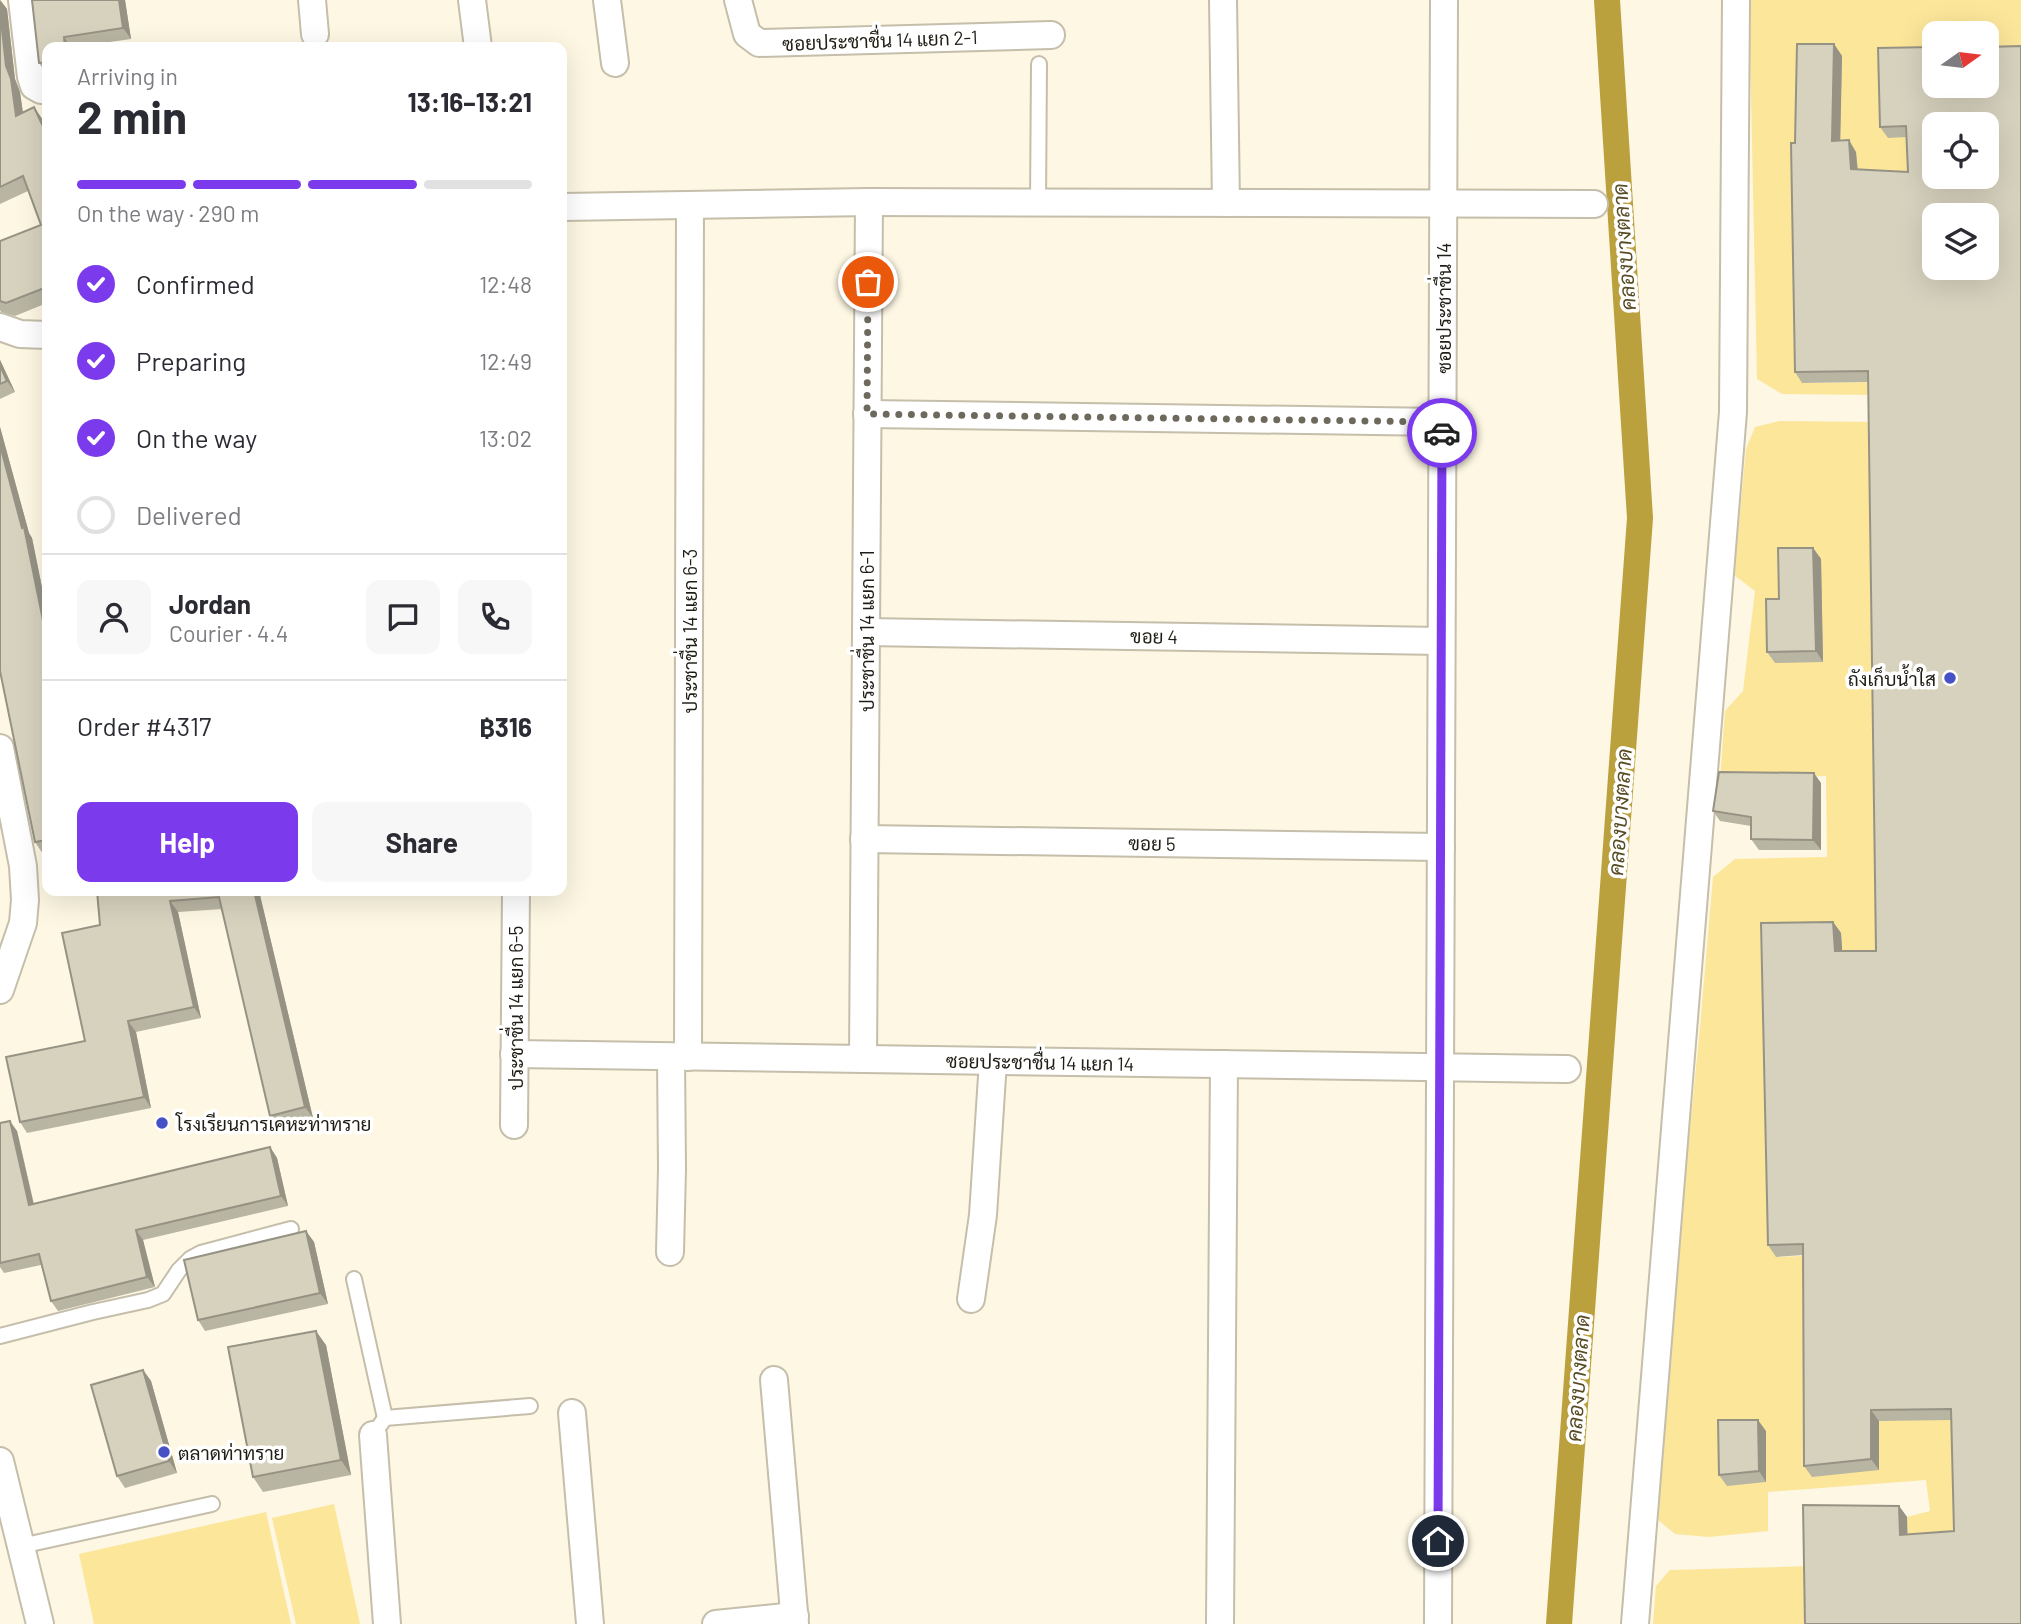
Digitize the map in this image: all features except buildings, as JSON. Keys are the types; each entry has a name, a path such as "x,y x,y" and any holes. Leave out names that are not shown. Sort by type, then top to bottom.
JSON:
{"street":[{"path":"22,0 31,76 34,86 42,90"},
{"path":"312,0 315,34"},
{"path":"472,0 477,42"},
{"path":"607,0 615,64"},
{"name":"ซอยประชาชื่น 14 แยก 2-1","path":"738,0 747,34 759,43 1051,35"},
{"path":"1223,0 1226,203"},
{"name":"ซอยประชาชื่น 14","path":"1438,1624 1444,0"},
{"path":"1635,1624 1733,412 1736,0"},
{"path":"567,206 869,202 1594,204"},
{"name":"ประชาชื่น 14 แยก 6-1","path":"863,1059 869,202"},
{"name":"ประชาชื่น 14 แยก 6-3","path":"670,1252 679,1057 690,205"},
{"path":"0,327 20,334 42,335"},
{"path":"867,414 1442,422"},
{"name":"ขอย 4","path":"866,632 1441,640"},
{"path":"0,748 23,866 26,900 23,923 6,957 0,990"},
{"name":"ฃอย 5","path":"864,839 1441,847"},
{"name":"ประชาชื่น 14 แยก 6-5","path":"514,1125 516,896"},
{"name":"ซอยประชาชื่น 14 แยก 14","path":"514,1054 1567,1069"},
{"path":"971,1298 983,1214 993,1061"},
{"path":"1220,1624 1224,1064"},
{"path":"716,1624 795,1620 774,1380"},
{"path":"572,1413 590,1624"},
{"path":"379,1426 387,1624"},
{"path":"0,1461 5,1497 21,1546 40,1624"}],"lane":[{"path":"1038,203 1040,64"},
{"path":"0,1336 148,1300 163,1294 179,1270 201,1253 291,1230"},
{"path":"354,1279 379,1426 530,1406"},
{"path":"21,1546 212,1504"}],"shaded area":[{"path":"1749,0 2021,0 2021,57 1999,58 1999,21 1922,21 1924,98 1914,137 1916,183 1802,383 1876,382 1876,395 1782,394 1757,379"},
{"path":"1780,421 1876,422 1884,962 1843,963 1841,933 1777,1257 1845,1254 1811,1270 1879,1470 1879,1421 1958,1383 1962,1542 1908,1546 1907,1517 1930,1511 1926,1480 1768,1492 1768,1531 1709,1537 1675,1534 1652,1515 1713,877 1735,859 1827,857 1826,776 1720,779 1725,711 1743,691 1755,591 1734,575 1746,449 1755,427"},
{"path":"334,1504 360,1624 296,1624 272,1518"},
{"path":"266,1512 291,1624 94,1624 79,1554"},
{"path":"1812,1566 1813,1624 1653,1624 1656,1586 1670,1570"}],"waterway":[{"name":"คลองบางตลาด","path":"1559,1624 1640,518 1607,0"}],"way so far":[{"path":"868,282 867,414 1442,422 1442,433"}],"place":[{"name":"ถังเก็บน้ำใส","path":"1950,678"},
{"name":"โรงเรียนการเคหะท่าทราย","path":"162,1123"},
{"name":"ตลาดท่าทราย","path":"164,1452"}],"route":[{"path":"1438,1541 1442,433"}]}
